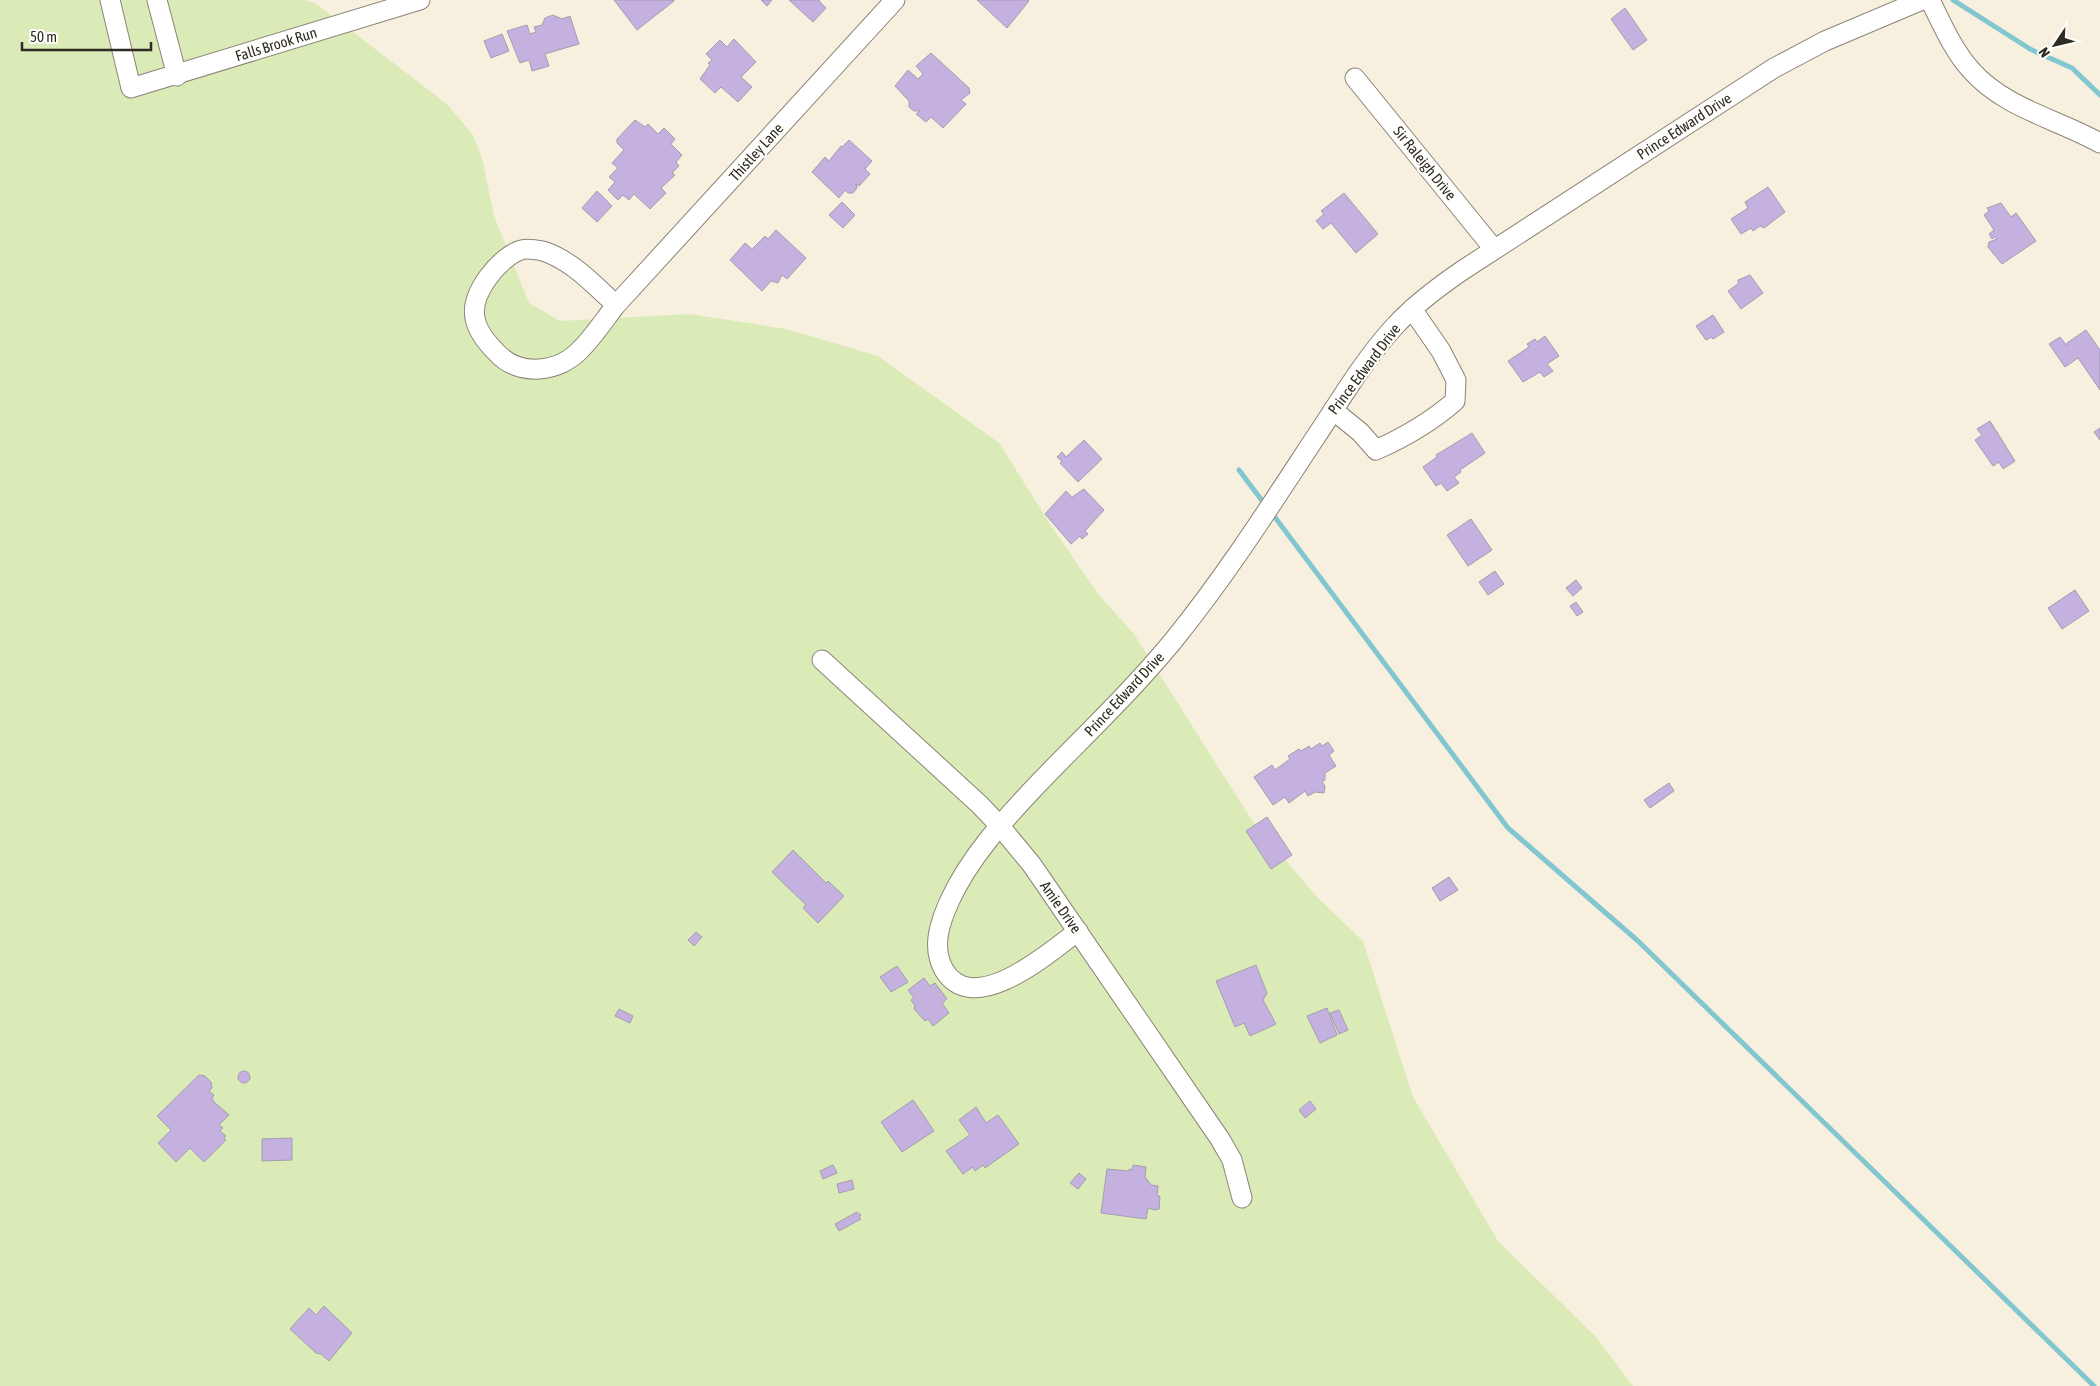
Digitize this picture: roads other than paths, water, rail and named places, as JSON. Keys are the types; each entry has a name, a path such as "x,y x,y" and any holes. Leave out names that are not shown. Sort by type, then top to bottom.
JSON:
{"street":[{"name":"Falls Brook Run","path":"110,0 131,88 177,76 420,0"},
{"path":"157,0 177,76"},
{"name":"Thistley Lane","path":"616,305 572,265 542,251 521,250 491,271 478,298 474,318 486,342 506,362 532,370 555,366 580,351 616,305 895,0"},
{"name":"Prince Edward Drive","path":"1078,931 1024,971 987,988 968,988 949,978 938,960 937,936 951,898 999,825 1170,645 1228,570 1379,344 1412,309 1432,292 1494,249 1803,51 1922,0"},
{"path":"1930,0 1960,57 1981,81 2013,102 2100,143"},
{"name":"Sir Raleigh Drive","path":"1355,78 1494,249"},
{"path":"1334,410 1360,432 1376,450 1400,439 1438,415 1455,401 1456,380 1441,351 1412,309"},
{"name":"Amie Drive","path":"822,660 999,825 1032,865 1220,1139 1232,1160 1242,1198"}],"waterway":[{"path":"1953,0 2030,49 2072,68 2100,95"},
{"path":"1239,470 1266,506"},
{"path":"1271,512 1508,828 1638,941 2094,1386"}]}
